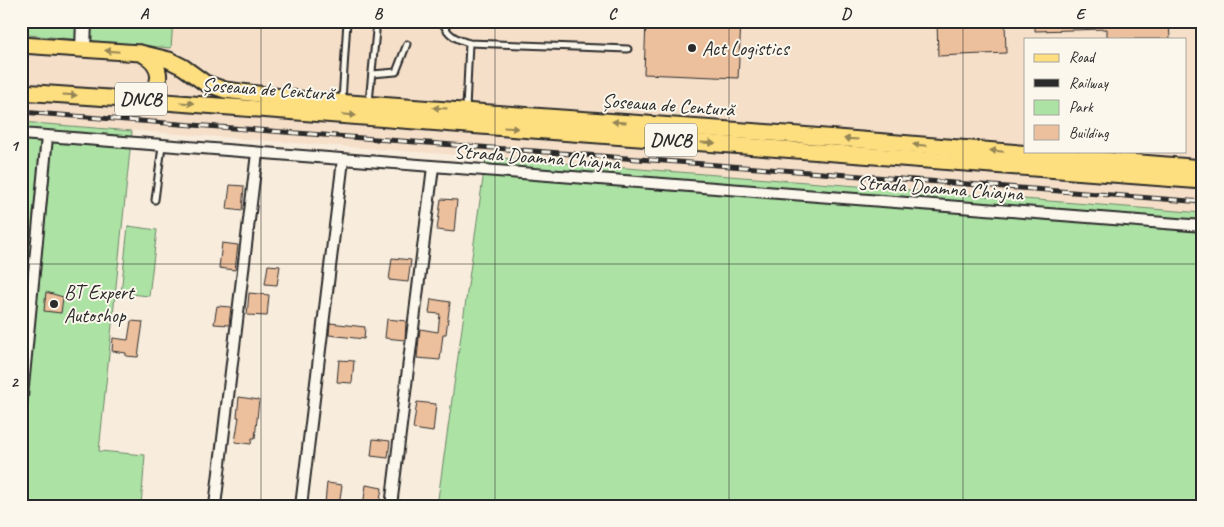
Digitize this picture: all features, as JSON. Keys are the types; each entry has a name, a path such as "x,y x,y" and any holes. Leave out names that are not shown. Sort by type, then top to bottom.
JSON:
{"main road":[{"name":"DNCB","path":"21,45 140,54 148,56 153,61 159,77 153,92 139,100 21,92"},
{"name":"Șoseaua de Centură","path":"140,54 169,60 183,67 205,83 225,90 281,97 1203,168"},
{"name":"Șoseaua de Centură","path":"139,100 1203,181"}],"street":[{"path":"83,49 84,21"},
{"name":"Strada Doamna Chiajna","path":"21,134 1203,226"},
{"path":"21,407 25,333 47,137"},
{"path":"215,506 257,153"},
{"path":"301,506 343,160"},
{"path":"391,506 432,166"}],"lane":[{"path":"342,102 347,21"},
{"path":"442,21 453,38 469,43 628,49"},
{"path":"369,104 376,30"},
{"path":"466,110 469,43"},
{"path":"372,74 396,72 407,44"},
{"path":"155,200 162,146"}],"shaded area":[{"path":"21,21 1203,21 1203,213 21,122"}],"green space":[{"path":"29,21 173,21 171,48 28,35"},
{"path":"21,122 132,131 99,451 145,455 141,506 21,506"},
{"path":"486,157 1203,213 1203,506 437,506"},
{"path":"128,226 157,230 149,296 121,293"}],"building":[{"name":"Act Logistics","path":"646,21 741,21 738,78 644,74"},
{"path":"937,21 1005,21 1006,53 938,56"},
{"path":"1035,21 1169,21 1170,38 1107,38 1107,29 1035,31"},
{"path":"230,185 244,186 242,211 227,209"},
{"path":"441,199 457,200 454,232 437,230"},
{"path":"222,243 238,245 235,270 219,268"},
{"path":"392,258 411,260 408,282 389,280"},
{"path":"268,265 280,266 277,285 265,284"},
{"name":"BT Expert Autoshop","path":"46,292 63,297 61,313 44,311"},
{"path":"249,293 269,295 267,316 247,315"},
{"path":"431,299 450,302 440,360 417,358 420,329 438,332 440,314 429,313"},
{"path":"217,306 231,307 229,325 214,324"},
{"path":"387,319 406,321 405,340 385,338"},
{"path":"131,321 143,322 138,357 126,356 126,353 112,351 113,338 128,340"},
{"path":"330,323 365,327 364,339 329,335"},
{"path":"339,360 354,361 352,383 337,382"},
{"path":"239,397 259,400 255,438 252,438 251,444 235,442 239,417 237,417"},
{"path":"417,402 436,404 433,432 413,429"},
{"path":"373,439 390,441 388,458 371,456"},
{"path":"327,483 342,485 339,505 325,503"},
{"path":"366,485 382,488 379,506 363,506"}],"railway":[{"path":"21,112 1203,202"}],"place":[{"name":"Act Logistics","path":"692,48"},
{"name":"BT Expert Autoshop","path":"54,304"}]}
